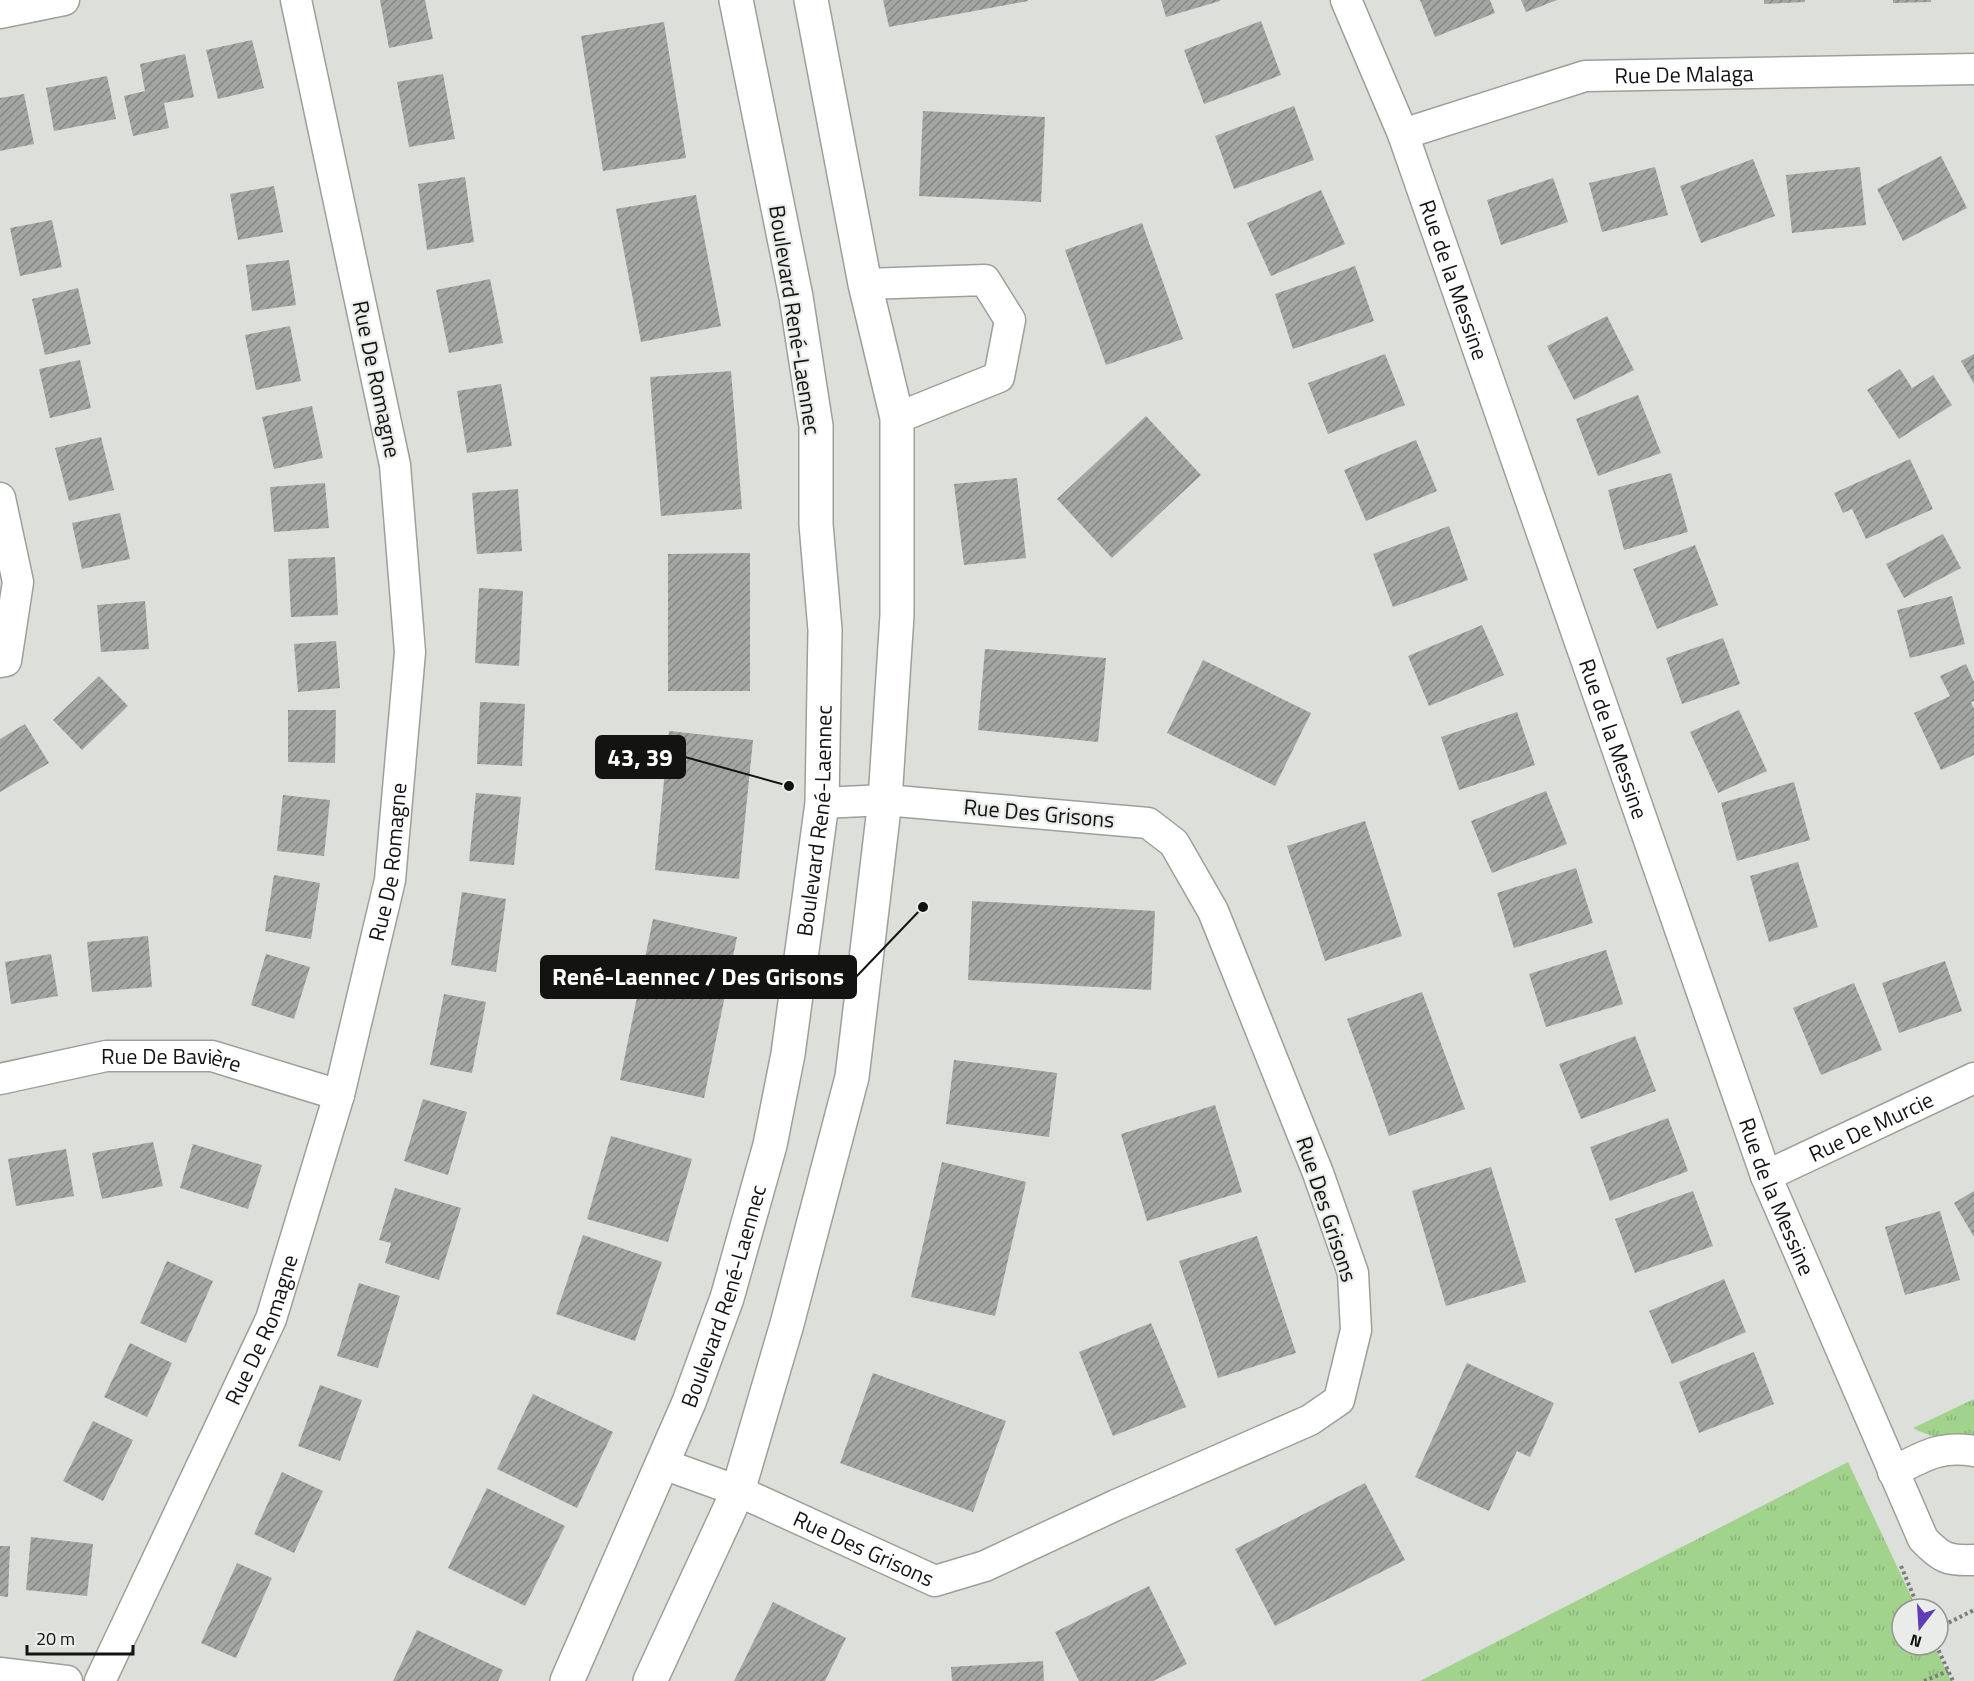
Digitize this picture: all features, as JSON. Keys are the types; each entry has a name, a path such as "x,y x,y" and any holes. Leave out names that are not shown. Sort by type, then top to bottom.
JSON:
{"street":[{"path":"0,13 64,0"},
{"name":"Rue De Romagne","path":"100,1681 271,1319 339,1095 390,880 410,652 395,465 296,0"},
{"name":"Boulevard René-Laennec","path":"567,1681 689,1402 727,1298 770,1145 788,1054 822,803 825,630 816,524 816,426 796,297 736,0"},
{"path":"650,1681 738,1491 787,1324 852,1077 885,800 897,615 897,418 865,284 811,0"},
{"name":"Rue de la Messine","path":"1346,0 1403,134 1766,1176 1923,1539 1938,1554 1957,1560 1974,1560"},
{"name":"Rue De Malaga","path":"1403,134 1585,76 1974,69"},
{"path":"865,284 985,280 1010,320 999,377 897,418"},
{"path":"0,498 18,582 6,661 0,662"},
{"name":"Rue Des Grisons","path":"663,1464 738,1491 935,1581 985,1566 1116,1505 1310,1420 1339,1400 1356,1330 1353,1273 1318,1173 1214,911 1174,843 1148,823 885,800 822,803"},
{"name":"Rue De Bavière","path":"0,1079 106,1056 212,1056 339,1095"},
{"name":"Rue De Murcie","path":"1766,1176 1974,1078"},
{"path":"1893,1472 1929,1453 1957,1448 1974,1451"},
{"path":"0,1673 67,1681"}],"path":[{"path":"1950,1622 1974,1610"},
{"path":"1942,1657 1953,1681"},
{"path":"1924,1681 1948,1671"}],"green space":[{"path":"1974,1399 1974,1437 1943,1438 1913,1428"},
{"path":"1848,1462 1911,1597 1890,1597 1890,1657 1940,1657 1951,1681 1420,1681"}],"building":[{"path":"380,0 425,0 433,39 389,48"},
{"path":"883,0 1028,0 1028,1 889,27"},
{"path":"1161,0 1220,0 1220,1 1166,17"},
{"path":"1420,0 1490,0 1495,13 1435,37"},
{"path":"1521,0 1557,0 1526,12"},
{"path":"1764,0 1805,0 1805,2 1764,4"},
{"path":"1893,0 1931,0 1931,2 1893,3"},
{"path":"1261,21 1281,75 1204,104 1184,50"},
{"path":"664,22 686,158 603,171 581,36"},
{"path":"252,40 264,88 218,99 206,50"},
{"path":"185,54 194,97 164,103 169,128 133,136 124,96 145,91 140,64"},
{"path":"443,74 455,139 409,147 397,82"},
{"path":"107,76 116,119 54,131 46,88"},
{"path":"24,94 34,144 0,151 0,98"},
{"path":"1294,106 1314,160 1234,189 1215,136"},
{"path":"923,111 1045,117 1041,202 919,196"},
{"path":"1941,156 1967,208 1903,241 1877,189"},
{"path":"1753,159 1775,216 1701,243 1680,186"},
{"path":"1655,167 1668,215 1602,232 1589,183"},
{"path":"1860,167 1866,225 1792,233 1786,175"},
{"path":"465,177 474,242 427,250 418,184"},
{"path":"1553,178 1568,222 1501,245 1487,200"},
{"path":"274,186 283,232 238,240 230,194"},
{"path":"1321,190 1345,244 1271,276 1247,223"},
{"path":"696,195 721,326 641,342 616,209"},
{"path":"52,220 62,267 20,276 10,228"},
{"path":"1142,223 1183,339 1106,365 1065,250"},
{"path":"289,260 296,305 252,311 246,265"},
{"path":"1355,266 1374,321 1293,349 1275,294"},
{"path":"490,279 503,343 449,353 436,290"},
{"path":"78,288 91,344 45,355 32,299"},
{"path":"1607,316 1634,370 1574,400 1547,346"},
{"path":"290,326 301,381 256,390 245,335"},
{"path":"1385,354 1405,405 1328,434 1308,383"},
{"path":"1974,354 1974,384 1961,361"},
{"path":"80,360 91,408 50,418 39,369"},
{"path":"1900,369 1912,388 1933,375 1952,405 1899,439 1867,390"},
{"path":"731,371 742,509 661,516 650,377"},
{"path":"501,384 512,446 467,453 457,391"},
{"path":"1638,395 1661,453 1598,476 1576,419"},
{"path":"312,406 323,458 274,469 262,417"},
{"path":"1146,416 1201,475 1112,558 1057,499"},
{"path":"101,437 114,490 69,501 55,448"},
{"path":"1416,440 1437,491 1366,521 1344,470"},
{"path":"1910,459 1933,509 1866,539 1852,509 1843,513 1834,493"},
{"path":"1671,473 1688,532 1624,550 1608,490"},
{"path":"1017,478 1026,558 964,565 954,484"},
{"path":"325,483 329,528 274,532 270,487"},
{"path":"518,489 522,551 477,554 472,493"},
{"path":"120,513 130,559 82,569 72,523"},
{"path":"1449,526 1468,580 1393,607 1373,554"},
{"path":"1943,534 1961,568 1904,598 1886,564"},
{"path":"1695,545 1718,605 1657,629 1633,569"},
{"path":"750,553 750,691 668,691 668,554"},
{"path":"335,557 338,615 291,617 288,559"},
{"path":"479,588 523,591 519,666 475,663"},
{"path":"1952,596 1965,644 1910,658 1897,610"},
{"path":"145,601 149,649 101,652 97,605"},
{"path":"1482,625 1504,675 1429,706 1408,656"},
{"path":"1723,638 1740,684 1682,704 1666,658"},
{"path":"336,641 340,688 298,692 294,644"},
{"path":"985,649 1106,658 1098,742 978,730"},
{"path":"1203,660 1311,713 1275,786 1167,733"},
{"path":"1966,664 1974,682 1974,701 1971,702 1974,709 1974,755 1941,770 1914,713 1950,696 1940,676"},
{"path":"99,676 128,706 82,750 53,720"},
{"path":"480,702 525,704 522,766 477,764"},
{"path":"288,710 336,710 335,763 288,762"},
{"path":"1739,710 1767,771 1718,793 1690,732"},
{"path":"1517,712 1535,765 1459,790 1441,737"},
{"path":"25,724 49,763 0,792 0,739"},
{"path":"669,731 753,740 739,879 655,870"},
{"path":"1794,782 1810,840 1737,861 1721,803"},
{"path":"1546,791 1567,844 1492,873 1471,821"},
{"path":"476,793 521,797 514,865 469,861"},
{"path":"283,795 330,800 324,856 277,851"},
{"path":"1365,821 1402,936 1325,961 1287,846"},
{"path":"1798,862 1818,927 1769,942 1750,876"},
{"path":"1576,868 1593,923 1514,948 1497,893"},
{"path":"274,875 320,883 311,939 265,931"},
{"path":"462,892 506,899 496,972 451,965"},
{"path":"972,901 1155,911 1151,990 968,980"},
{"path":"653,919 737,937 704,1098 620,1080"},
{"path":"148,936 152,987 92,992 87,942"},
{"path":"1606,950 1623,1004 1546,1027 1529,974"},
{"path":"51,954 58,996 11,1004 5,962"},
{"path":"266,954 310,967 294,1019 251,1005"},
{"path":"1945,961 1962,1011 1899,1033 1882,983"},
{"path":"1854,983 1882,1050 1821,1075 1793,1008"},
{"path":"1422,992 1465,1109 1389,1136 1347,1019"},
{"path":"444,994 486,1002 472,1073 430,1065"},
{"path":"1635,1036 1656,1091 1581,1119 1559,1064"},
{"path":"954,1060 1057,1073 1049,1137 946,1124"},
{"path":"423,1099 467,1112 448,1175 404,1161"},
{"path":"1215,1105 1242,1192 1147,1221 1121,1134"},
{"path":"1668,1118 1688,1171 1610,1201 1590,1147"},
{"path":"611,1136 692,1159 668,1242 587,1219"},
{"path":"153,1142 163,1186 102,1199 92,1153"},
{"path":"193,1144 262,1165 248,1209 180,1188"},
{"path":"66,1149 74,1196 16,1206 8,1159"},
{"path":"942,1162 1026,1182 995,1316 911,1297"},
{"path":"1491,1167 1526,1282 1446,1306 1412,1191"},
{"path":"395,1188 461,1208 439,1280 385,1263 391,1243 379,1240"},
{"path":"1693,1191 1713,1246 1635,1273 1615,1219"},
{"path":"1974,1191 1974,1237 1954,1203"},
{"path":"1940,1211 1960,1280 1905,1295 1885,1227"},
{"path":"583,1235 662,1262 635,1341 556,1314"},
{"path":"1257,1236 1296,1353 1218,1378 1179,1261"},
{"path":"167,1261 213,1281 186,1343 140,1323"},
{"path":"1724,1279 1746,1332 1672,1364 1649,1311"},
{"path":"359,1283 400,1296 378,1368 337,1356"},
{"path":"1151,1323 1186,1407 1113,1436 1079,1352"},
{"path":"130,1343 172,1363 147,1417 104,1397"},
{"path":"1754,1352 1774,1404 1699,1433 1679,1382"},
{"path":"1467,1363 1554,1403 1530,1457 1517,1451 1489,1511 1415,1477"},
{"path":"873,1373 1006,1421 973,1512 840,1463"},
{"path":"320,1385 362,1400 340,1461 298,1446"},
{"path":"533,1394 613,1432 577,1508 497,1469"},
{"path":"93,1421 133,1440 103,1501 63,1481"},
{"path":"282,1472 323,1491 294,1553 254,1534"},
{"path":"1365,1483 1405,1560 1275,1626 1235,1549"},
{"path":"487,1488 565,1526 525,1606 448,1568"},
{"path":"31,1537 93,1544 87,1596 26,1590"},
{"path":"0,1546 10,1546 8,1597 0,1596"},
{"path":"237,1563 272,1578 236,1658 201,1643"},
{"path":"1149,1586 1187,1664 1153,1681 1079,1681 1055,1632"},
{"path":"773,1602 846,1638 825,1681 734,1681"},
{"path":"417,1630 503,1670 498,1681 393,1681"},
{"path":"1043,1661 1044,1681 952,1681 951,1667"}],"place":[{"name":"43, 39","path":"789,786"},
{"name":"René-Laennec / Des Grisons","path":"923,907"}]}
